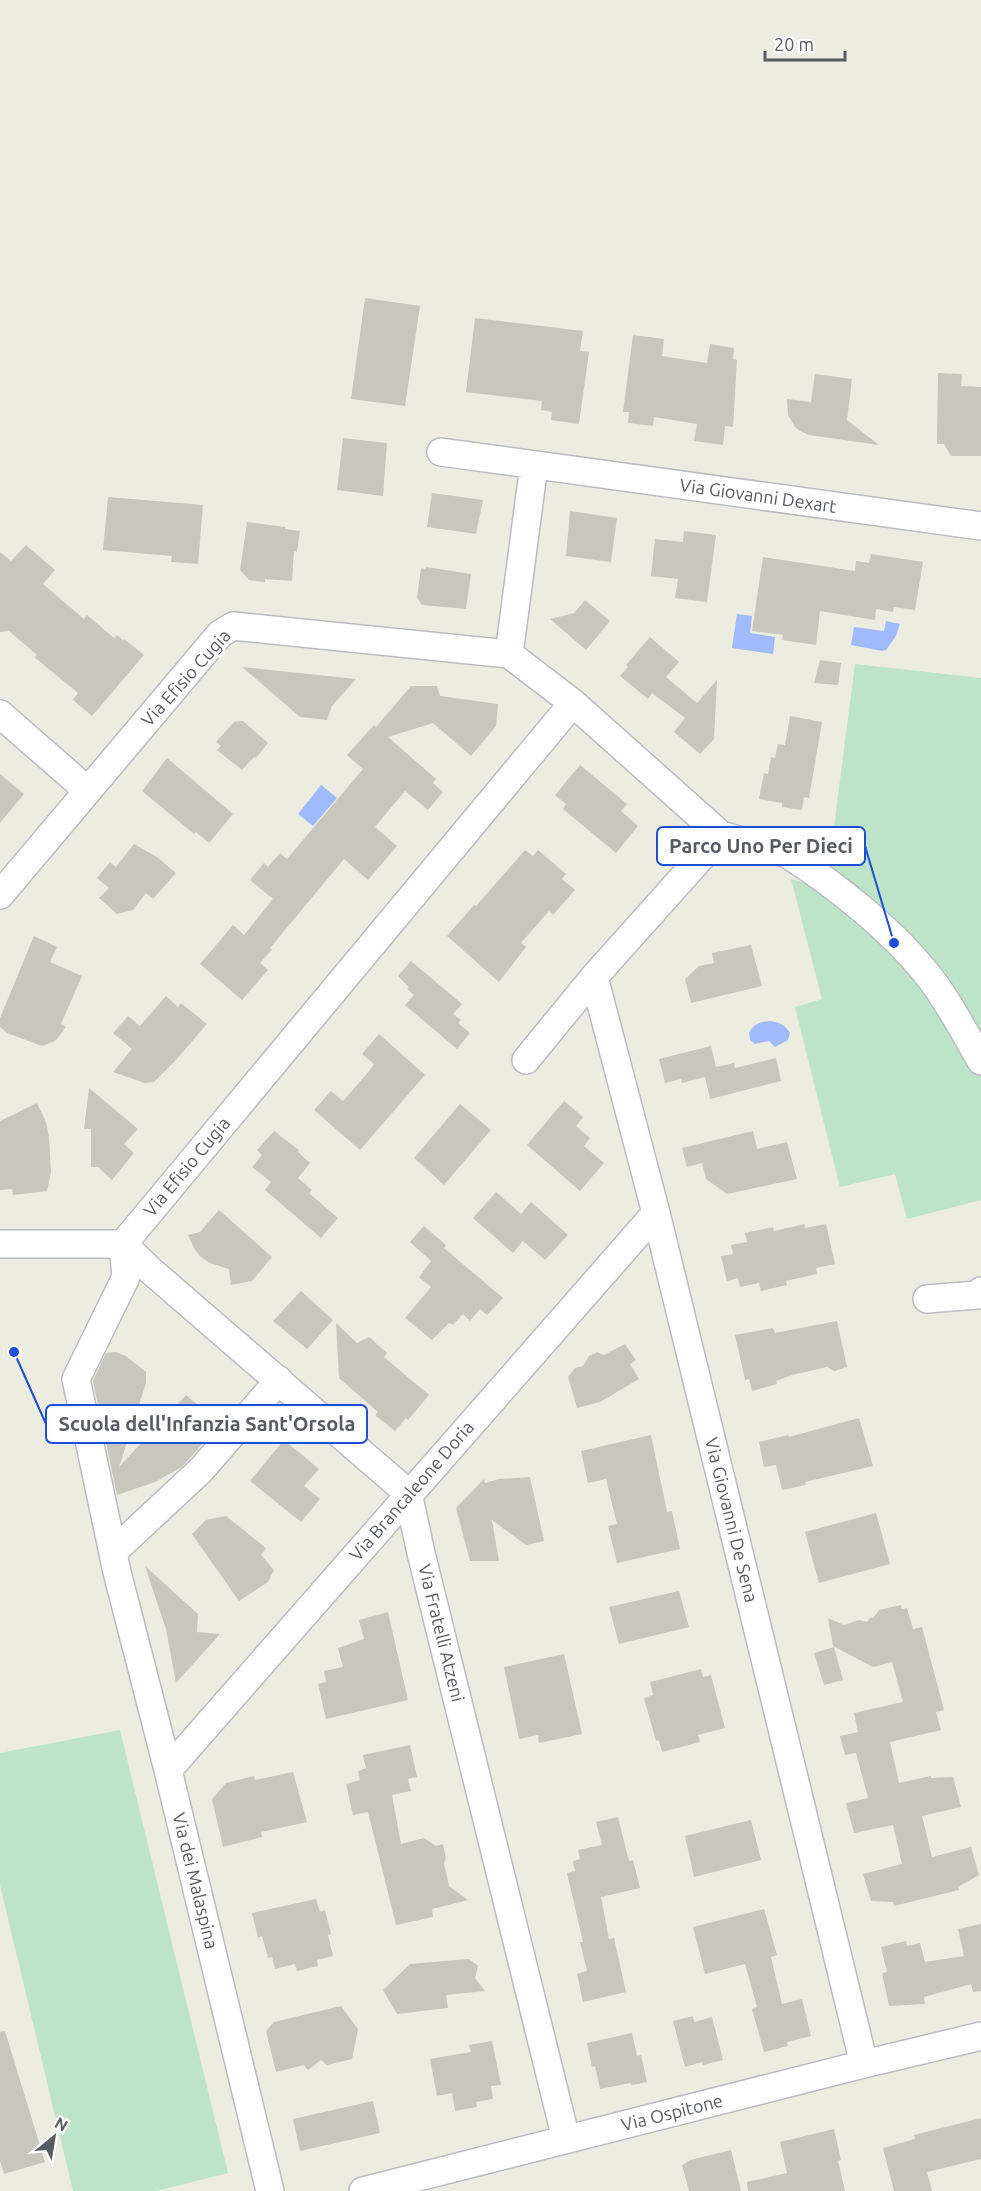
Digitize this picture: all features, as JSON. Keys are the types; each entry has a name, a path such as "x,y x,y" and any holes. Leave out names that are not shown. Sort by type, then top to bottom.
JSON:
{"street":[{"name":"Via Giovanni Dexart","path":"441,452 981,526"},
{"path":"534,465 509,654 573,703 721,835 799,857 821,875 902,945 929,976 981,1061"},
{"name":"Via Efisio Cugia","path":"0,895 220,634 233,626 509,654"},
{"name":"Via Efisio Cugia","path":"123,1244 573,703"},
{"path":"0,714 87,790"},
{"path":"526,1060 594,977 721,835"},
{"name":"Via Giovanni De Sena","path":"594,977 656,1213 864,2064"},
{"name":"Via Brancaleone Doria","path":"168,1770 408,1493 656,1213"},
{"path":"0,1244 123,1244 150,1270 408,1493"},
{"name":"Via dei Malaspina","path":"123,1244 126,1277 76,1379 116,1561 270,2191"},
{"path":"927,1299 977,1295 981,1291"},
{"path":"116,1561 201,1470 279,1380"},
{"name":"Via Fratelli Atzeni","path":"408,1493 566,2139"},
{"name":"Via Ospitone","path":"363,2191 981,2036"}],"green space":[{"path":"855,664 981,678 981,1200 907,1219 895,1174 840,1187 795,1007 822,999 791,879 817,886 832,842"},
{"path":"120,1730 228,2173 156,2191 73,2191 0,1885 0,1753"}],"water":[{"path":"737,614 752,616 750,633 775,637 773,654 732,648"},
{"path":"886,621 900,624 896,636 886,650 851,645 854,627 884,631"},
{"path":"321,785 337,798 313,826 298,814"},
{"path":"770,1021 786,1028 790,1033 788,1040 775,1047 769,1041 755,1044 750,1040 749,1033 755,1025"}],"building":[{"path":"365,298 420,306 405,406 351,399"},
{"path":"475,318 583,331 580,351 589,352 579,424 551,420 552,412 541,410 542,401 466,392"},
{"path":"633,335 664,339 662,356 707,363 710,344 734,348 733,359 737,360 733,427 725,426 723,445 694,441 697,424 654,417 653,426 628,423 629,412 623,412"},
{"path":"938,373 962,374 961,386 981,387 981,456 951,456 944,444 937,444"},
{"path":"815,374 852,379 847,420 879,445 809,435 795,427 788,415 787,399 811,402"},
{"path":"343,438 387,443 383,496 337,490"},
{"path":"432,493 483,500 476,534 427,527"},
{"path":"108,497 203,505 198,564 171,562 172,556 103,550"},
{"path":"570,511 617,518 611,562 566,556"},
{"path":"247,522 300,531 297,552 294,551 292,581 249,580 240,570"},
{"path":"684,531 716,535 707,602 675,598 678,579 651,576 655,539 683,542"},
{"path":"26,545 55,570 43,584 84,619 87,615 114,638 117,635 144,655 92,716 73,700 78,693 34,657 37,655 9,631 0,632 0,552 11,561"},
{"path":"871,554 923,562 915,610 894,607 893,612 876,609 875,620 820,611 816,645 782,640 783,635 752,631 763,557 855,571 856,561 869,563"},
{"path":"421,568 471,574 466,609 422,605 417,598"},
{"path":"585,600 610,621 586,650 550,619 574,613"},
{"path":"650,637 679,662 666,677 697,703 717,680 714,739 700,754 674,732 685,718 652,693 648,699 620,676 628,667 626,665"},
{"path":"820,660 841,663 838,685 814,683"},
{"path":"242,667 356,679 332,706 327,720 300,717"},
{"path":"411,686 437,686 440,696 498,704 496,726 471,756 433,723 388,737 436,779 433,783 443,792 428,810 405,791 375,827 397,846 368,880 344,859 270,948 272,950 260,963 268,970 242,1000 200,964 233,925 244,935 273,899 250,880 264,863 268,867 280,853 287,859 363,769 347,755 374,725 376,727"},
{"path":"790,716 822,722 809,798 804,797 802,810 782,807 782,803 759,799 764,773 768,774 771,757 775,758 778,744 785,745"},
{"path":"243,721 268,743 242,770 217,750 221,746 216,742 234,722"},
{"path":"167,758 233,814 209,843 196,832 194,834 142,791"},
{"path":"580,765 627,804 621,811 638,826 616,853 563,809 566,804 555,795"},
{"path":"0,774 24,794 0,823"},
{"path":"134,844 157,857 176,873 153,899 146,893 133,910 117,914 99,898 109,888 97,878 110,862 116,867"},
{"path":"525,850 533,856 538,850 566,874 562,879 575,890 553,915 549,911 521,943 526,947 499,982 447,936"},
{"path":"34,936 57,947 50,962 82,976 61,1024 66,1027 55,1041 42,1046 7,1033 0,1027 0,1018"},
{"path":"751,945 762,986 691,1003 685,979 699,966 714,963 712,953"},
{"path":"411,961 462,1004 453,1014 461,1020 458,1023 470,1033 457,1049 405,1005 414,995 398,976"},
{"path":"166,996 178,1007 181,1003 207,1024 154,1082 145,1083 113,1072 132,1049 113,1033 128,1016 140,1026"},
{"path":"379,1034 425,1075 360,1150 314,1110 331,1091 343,1101 370,1070 374,1064 362,1054"},
{"path":"711,1046 716,1067 734,1063 735,1068 776,1058 781,1081 710,1099 705,1077 682,1083 681,1079 665,1083 659,1059"},
{"path":"89,1088 138,1129 124,1144 134,1153 112,1180 98,1167 91,1167 91,1129 84,1129"},
{"path":"564,1101 583,1117 576,1126 590,1138 584,1146 604,1163 580,1191 527,1145"},
{"path":"37,1103 46,1122 49,1137 51,1172 47,1191 13,1195 12,1189 0,1190 0,1121"},
{"path":"460,1104 491,1130 444,1185 414,1158"},
{"path":"274,1131 299,1150 298,1152 310,1163 298,1178 312,1190 309,1193 338,1218 321,1238 265,1190 271,1182 252,1167 262,1155 257,1150"},
{"path":"753,1131 757,1149 787,1142 797,1179 727,1194 706,1179 702,1163 687,1167 682,1148"},
{"path":"496,1192 521,1214 531,1202 568,1235 545,1260 523,1241 513,1253 473,1218"},
{"path":"219,1210 272,1257 252,1281 231,1285 229,1269 210,1263 194,1248 188,1235 200,1232"},
{"path":"805,1224 805,1228 826,1224 835,1264 816,1268 817,1274 786,1281 787,1285 761,1291 759,1283 740,1287 738,1278 727,1281 721,1256 733,1254 731,1245 747,1242 745,1233 773,1227 774,1231"},
{"path":"424,1226 446,1245 444,1248 503,1298 487,1315 480,1309 470,1321 463,1314 453,1325 449,1323 432,1340 405,1318 431,1287 419,1277 431,1261 410,1242"},
{"path":"301,1291 333,1320 307,1349 273,1321"},
{"path":"837,1321 847,1367 834,1371 827,1367 792,1375 776,1381 777,1384 752,1391 749,1379 745,1380 735,1335 773,1328 775,1333"},
{"path":"336,1323 357,1343 369,1337 387,1353 384,1357 429,1395 408,1420 406,1418 395,1431 375,1415 378,1412 339,1378"},
{"path":"625,1344 636,1360 630,1364 639,1379 600,1402 577,1408 568,1377 575,1368 583,1366 589,1356 597,1352 604,1355"},
{"path":"116,1352 126,1356 146,1372 146,1383 119,1467 186,1395 220,1424 182,1467 155,1482 117,1495 93,1381 106,1353"},
{"path":"859,1418 873,1466 805,1482 806,1485 782,1490 776,1465 764,1467 759,1442 788,1435 789,1437"},
{"path":"651,1435 667,1512 672,1511 680,1549 617,1563 608,1526 617,1524 606,1479 588,1483 581,1451"},
{"path":"284,1440 319,1469 304,1486 320,1499 301,1522 250,1481"},
{"path":"530,1477 544,1541 526,1545 492,1520 499,1561 470,1561 456,1508 484,1479 485,1483 499,1479"},
{"path":"876,1513 890,1564 819,1583 805,1532"},
{"path":"226,1516 266,1548 261,1555 274,1570 268,1582 239,1601 192,1534 206,1520"},
{"path":"145,1566 198,1614 197,1632 220,1634 176,1683 166,1629"},
{"path":"679,1591 689,1627 619,1644 609,1607"},
{"path":"901,1605 902,1609 907,1608 913,1629 922,1627 944,1710 936,1712 941,1730 890,1742 899,1783 931,1776 931,1778 953,1777 961,1807 922,1816 932,1857 971,1847 979,1875 958,1887 959,1890 894,1906 893,1902 871,1901 863,1874 902,1864 893,1825 854,1833 846,1803 868,1798 856,1753 845,1755 840,1736 858,1732 854,1713 903,1702 892,1662 873,1667 833,1646 828,1618 844,1625 859,1620 867,1622 879,1610"},
{"path":"388,1612 408,1700 326,1719 318,1684 326,1682 324,1671 343,1667 338,1648 364,1639 359,1620"},
{"path":"834,1647 843,1680 824,1685 814,1653"},
{"path":"564,1654 582,1734 539,1743 538,1735 519,1739 504,1667"},
{"path":"701,1669 703,1677 711,1675 725,1728 698,1735 700,1742 662,1752 659,1740 656,1741 644,1698 653,1695 650,1682"},
{"path":"410,1745 417,1777 408,1779 411,1791 392,1795 401,1844 424,1838 436,1846 443,1844 449,1886 468,1900 432,1909 433,1917 396,1925 368,1812 353,1815 346,1784 360,1780 358,1771 366,1768 363,1755"},
{"path":"293,1772 307,1822 261,1832 262,1837 223,1847 212,1799 226,1783 254,1776 255,1780"},
{"path":"618,1817 629,1861 633,1860 640,1888 601,1897 609,1939 614,1938 626,1992 583,2002 577,1974 587,1971 580,1942 583,1942 567,1873 575,1871 573,1861 580,1859 578,1850 602,1845 596,1822"},
{"path":"751,1820 761,1860 694,1877 685,1836"},
{"path":"316,1899 320,1912 325,1910 333,1956 317,1960 318,1966 297,1971 295,1964 275,1969 272,1957 268,1958 262,1936 258,1938 252,1913"},
{"path":"764,1909 777,1955 771,1957 782,2004 802,1999 811,2036 787,2042 788,2046 764,2052 752,2009 757,2007 745,1964 705,1974 693,1927"},
{"path":"981,1924 981,1991 973,1992 971,1984 924,1997 925,2004 889,2006 882,1973 887,1972 881,1947 906,1941 907,1946 920,1943 925,1962 964,1956 958,1929"},
{"path":"469,1959 478,1966 475,1978 485,1991 446,1995 448,2008 397,2014 383,1990 410,1964"},
{"path":"341,2006 358,2029 352,2059 327,2065 321,2060 308,2070 304,2065 276,2072 266,2031 274,2022"},
{"path":"693,2016 694,2022 712,2017 723,2060 703,2065 702,2062 685,2067 673,2021"},
{"path":"5,2031 45,2162 4,2174 0,2161 0,2032"},
{"path":"632,2033 637,2056 641,2055 647,2082 600,2089 587,2043"},
{"path":"492,2041 501,2085 491,2086 493,2099 476,2102 477,2107 455,2111 452,2093 437,2096 430,2059 471,2052 469,2045"},
{"path":"373,2101 380,2133 300,2151 293,2119"},
{"path":"981,2118 981,2159 927,2172 932,2191 894,2191 883,2148 915,2139 914,2135"},
{"path":"834,2129 845,2191 748,2191 747,2182 787,2173 780,2142"},
{"path":"731,2150 741,2191 689,2191 682,2165 690,2160"}],"place":[{"name":"Parco Uno Per Dieci","path":"894,943"},
{"name":"Scuola dell'Infanzia Sant'Orsola","path":"14,1352"}]}
